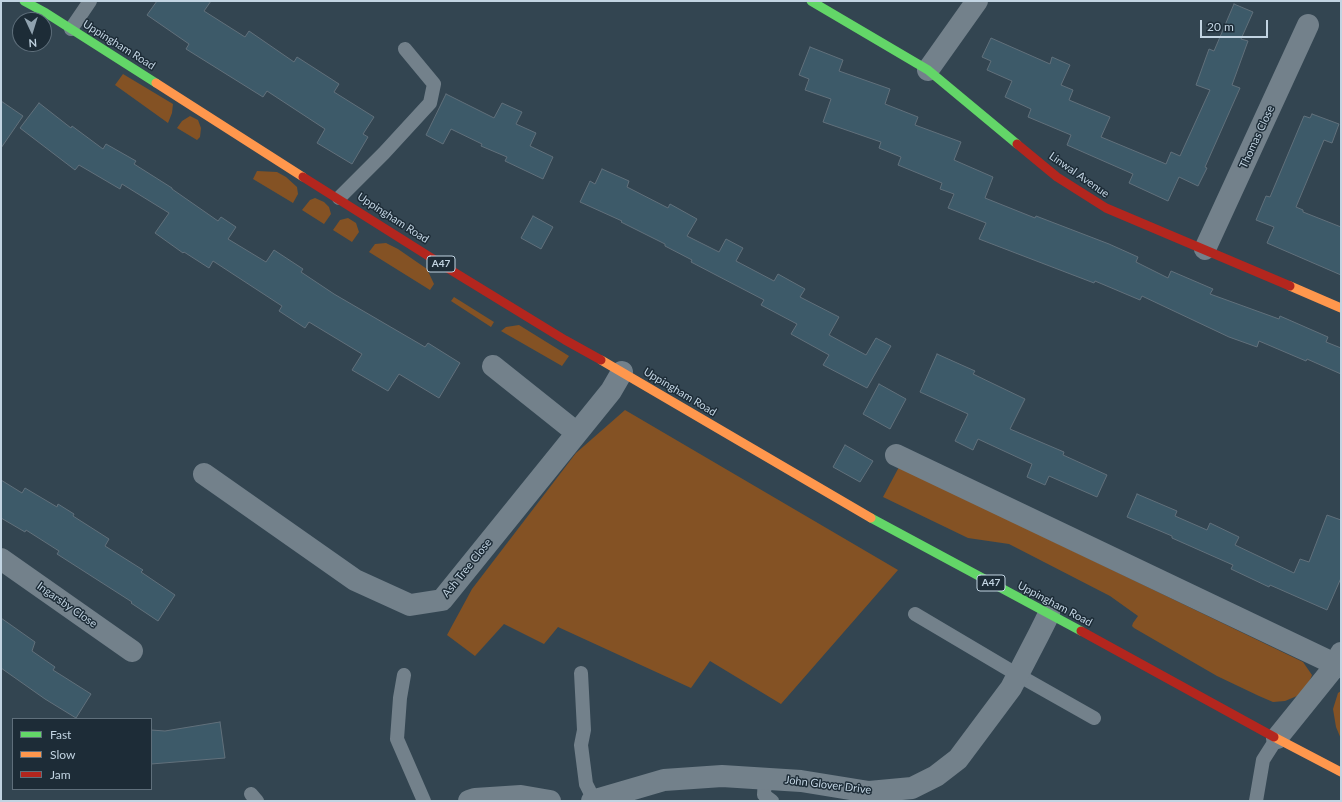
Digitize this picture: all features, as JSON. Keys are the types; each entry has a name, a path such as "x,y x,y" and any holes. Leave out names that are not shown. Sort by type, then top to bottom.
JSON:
{"main road":[{"name":"Uppingham Road","path":"24,1 46,12 565,340 865,515 1341,772"},
{"name":"Linwal Avenue","path":"811,1 928,70 1057,177 1106,208 1341,308"}],"street":[{"path":"928,70 977,1"},
{"name":"Thomas Close","path":"1205,249 1308,25"},
{"path":"493,366 577,433"},
{"name":"Ash Tree Close","path":"204,474 355,580 410,605 442,600 611,391 622,372"},
{"path":"896,455 1339,661 1277,738"},
{"name":"Ingarsby Close","path":"1,559 132,651"},
{"name":"John Glover Drive","path":"593,800 664,780 722,776 801,781 869,792 914,795 958,759 1010,688 1049,614"},
{"path":"468,801 475,799 521,796 550,801"}],"lane":[{"path":"71,29 90,1"},
{"path":"339,198 430,103 434,84 405,49"},
{"path":"916,614 1018,675 1094,718"},
{"path":"581,673 584,730 581,745 586,784 593,800"},
{"path":"404,675 400,698 397,739 424,801"},
{"path":"1256,801 1263,760 1277,738"},
{"path":"765,778 764,795 772,801"}],"shaded area":[{"path":"123,74 173,104 172,113 168,123 115,85"},
{"path":"190,116 198,120 201,128 200,137 197,140 177,128 182,121"},
{"path":"257,171 277,172 286,177 297,187 298,194 293,203 253,179"},
{"path":"315,198 324,202 329,207 331,214 324,224 302,210 310,200"},
{"path":"348,218 356,223 359,232 352,242 333,230 340,220"},
{"path":"386,243 398,249 427,269 434,284 430,290 369,252 375,244"},
{"path":"454,297 494,322 491,327 451,301"},
{"path":"519,325 569,356 562,366 501,331 506,327"},
{"path":"625,410 898,570 781,704 710,661 691,688 558,627 544,644 504,624 475,656 447,635 472,589 576,453"},
{"path":"899,467 1303,662 1312,675 1306,690 1285,701 1273,702 1259,696 1217,676 1134,628 1132,626 1133,623 1138,616 1110,596 1009,544 968,538 883,497"},
{"path":"1341,691 1341,739 1336,727 1333,709 1338,693"}],"building":[{"path":"157,1 211,1 204,11 245,37 249,31 294,62 297,57 339,84 334,92 374,117 363,134 368,137 352,164 317,143 325,129 267,91 263,97 186,49 189,44 147,15"},
{"path":"1234,4 1253,12 1241,39 1248,41 1232,85 1240,88 1198,186 1179,177 1168,201 1129,183 1133,174 1067,145 1071,135 1028,117 1031,109 1005,97 1012,81 987,70 991,61 982,57 991,38 1050,64 1052,57 1070,65 1061,85 1073,90 1069,100 1110,117 1101,137 1166,164 1171,152 1180,156 1210,90 1196,85 1209,49 1214,51"},
{"path":"810,47 843,60 839,71 890,89 885,104 918,117 915,125 961,142 954,160 993,177 985,198 1035,218 1036,216 1109,244 1138,257 1136,262 1168,278 1171,271 1213,289 1210,294 1279,319 1280,316 1328,337 1326,342 1341,348 1341,374 1307,359 1306,361 1259,341 1257,347 1229,337 1142,296 1140,300 1095,281 1094,283 979,239 986,223 948,208 954,194 940,189 942,183 898,165 901,157 879,148 881,142 823,122 831,99 805,90 809,79 799,75"},
{"path":"446,94 494,118 502,103 522,112 516,124 536,133 530,146 553,157 543,179 505,161 507,157 481,146 482,144 451,129 443,144 426,135"},
{"path":"1,101 23,116 1,148"},
{"path":"39,103 71,128 72,126 103,149 106,144 136,161 134,164 172,188 218,221 221,217 236,227 228,239 266,262 274,250 303,269 301,272 334,294 425,347 428,343 460,363 439,398 399,374 388,391 352,370 362,354 309,322 305,328 279,311 282,306 213,261 209,268 184,252 183,253 155,233 169,213 122,184 120,189 79,165 75,170 20,128"},
{"path":"1312,114 1339,124 1332,143 1324,140 1296,207 1303,210 1303,212 1341,227 1341,275 1267,243 1274,227 1256,220 1266,196 1270,197 1304,116 1310,118"},
{"path":"602,169 629,181 627,187 668,208 670,204 697,219 687,236 719,252 726,239 743,248 736,261 774,281 778,274 805,289 800,297 839,317 829,335 866,355 876,338 891,346 867,388 823,365 829,355 791,334 797,324 761,305 764,300 691,262 692,260 665,246 665,244 621,222 622,221 580,202 590,181 595,184"},
{"path":"533,216 553,227 541,249 521,238"},
{"path":"937,354 975,371 973,374 1025,399 1010,429 1064,452 1063,455 1107,475 1097,497 1049,476 1045,485 1027,477 1032,464 978,439 973,450 955,441 968,414 920,392"},
{"path":"879,384 906,399 890,429 863,414"},
{"path":"845,445 873,461 860,482 833,467"},
{"path":"1,480 22,493 25,488 57,507 58,504 74,514 73,516 109,539 105,546 143,570 141,572 175,595 158,621 131,603 132,602 57,554 59,551 26,530 25,532 1,518"},
{"path":"1137,494 1177,511 1175,516 1207,530 1210,523 1239,537 1235,545 1294,573 1300,559 1309,562 1327,515 1341,520 1341,578 1327,610 1270,585 1269,587 1231,569 1233,565 1172,538 1172,536 1127,517"},
{"path":"1,618 35,642 32,651 55,667 53,670 91,694 76,718 45,699 1,668"},
{"path":"220,722 225,758 152,764 152,730 165,731"}],"traffic: fast":[{"path":"24,1 46,13 156,83"},
{"path":"811,1 928,70 1017,144"},
{"path":"871,518 1081,631"}],"traffic: slow":[{"path":"156,83 303,177"},
{"path":"1290,286 1341,308"},
{"path":"601,360 871,518"},
{"path":"1274,737 1341,772"}],"traffic: jam":[{"path":"1017,144 1057,177 1106,208 1290,286"},
{"path":"303,177 449,269 565,340 601,360"},
{"path":"1081,631 1274,737"}]}
